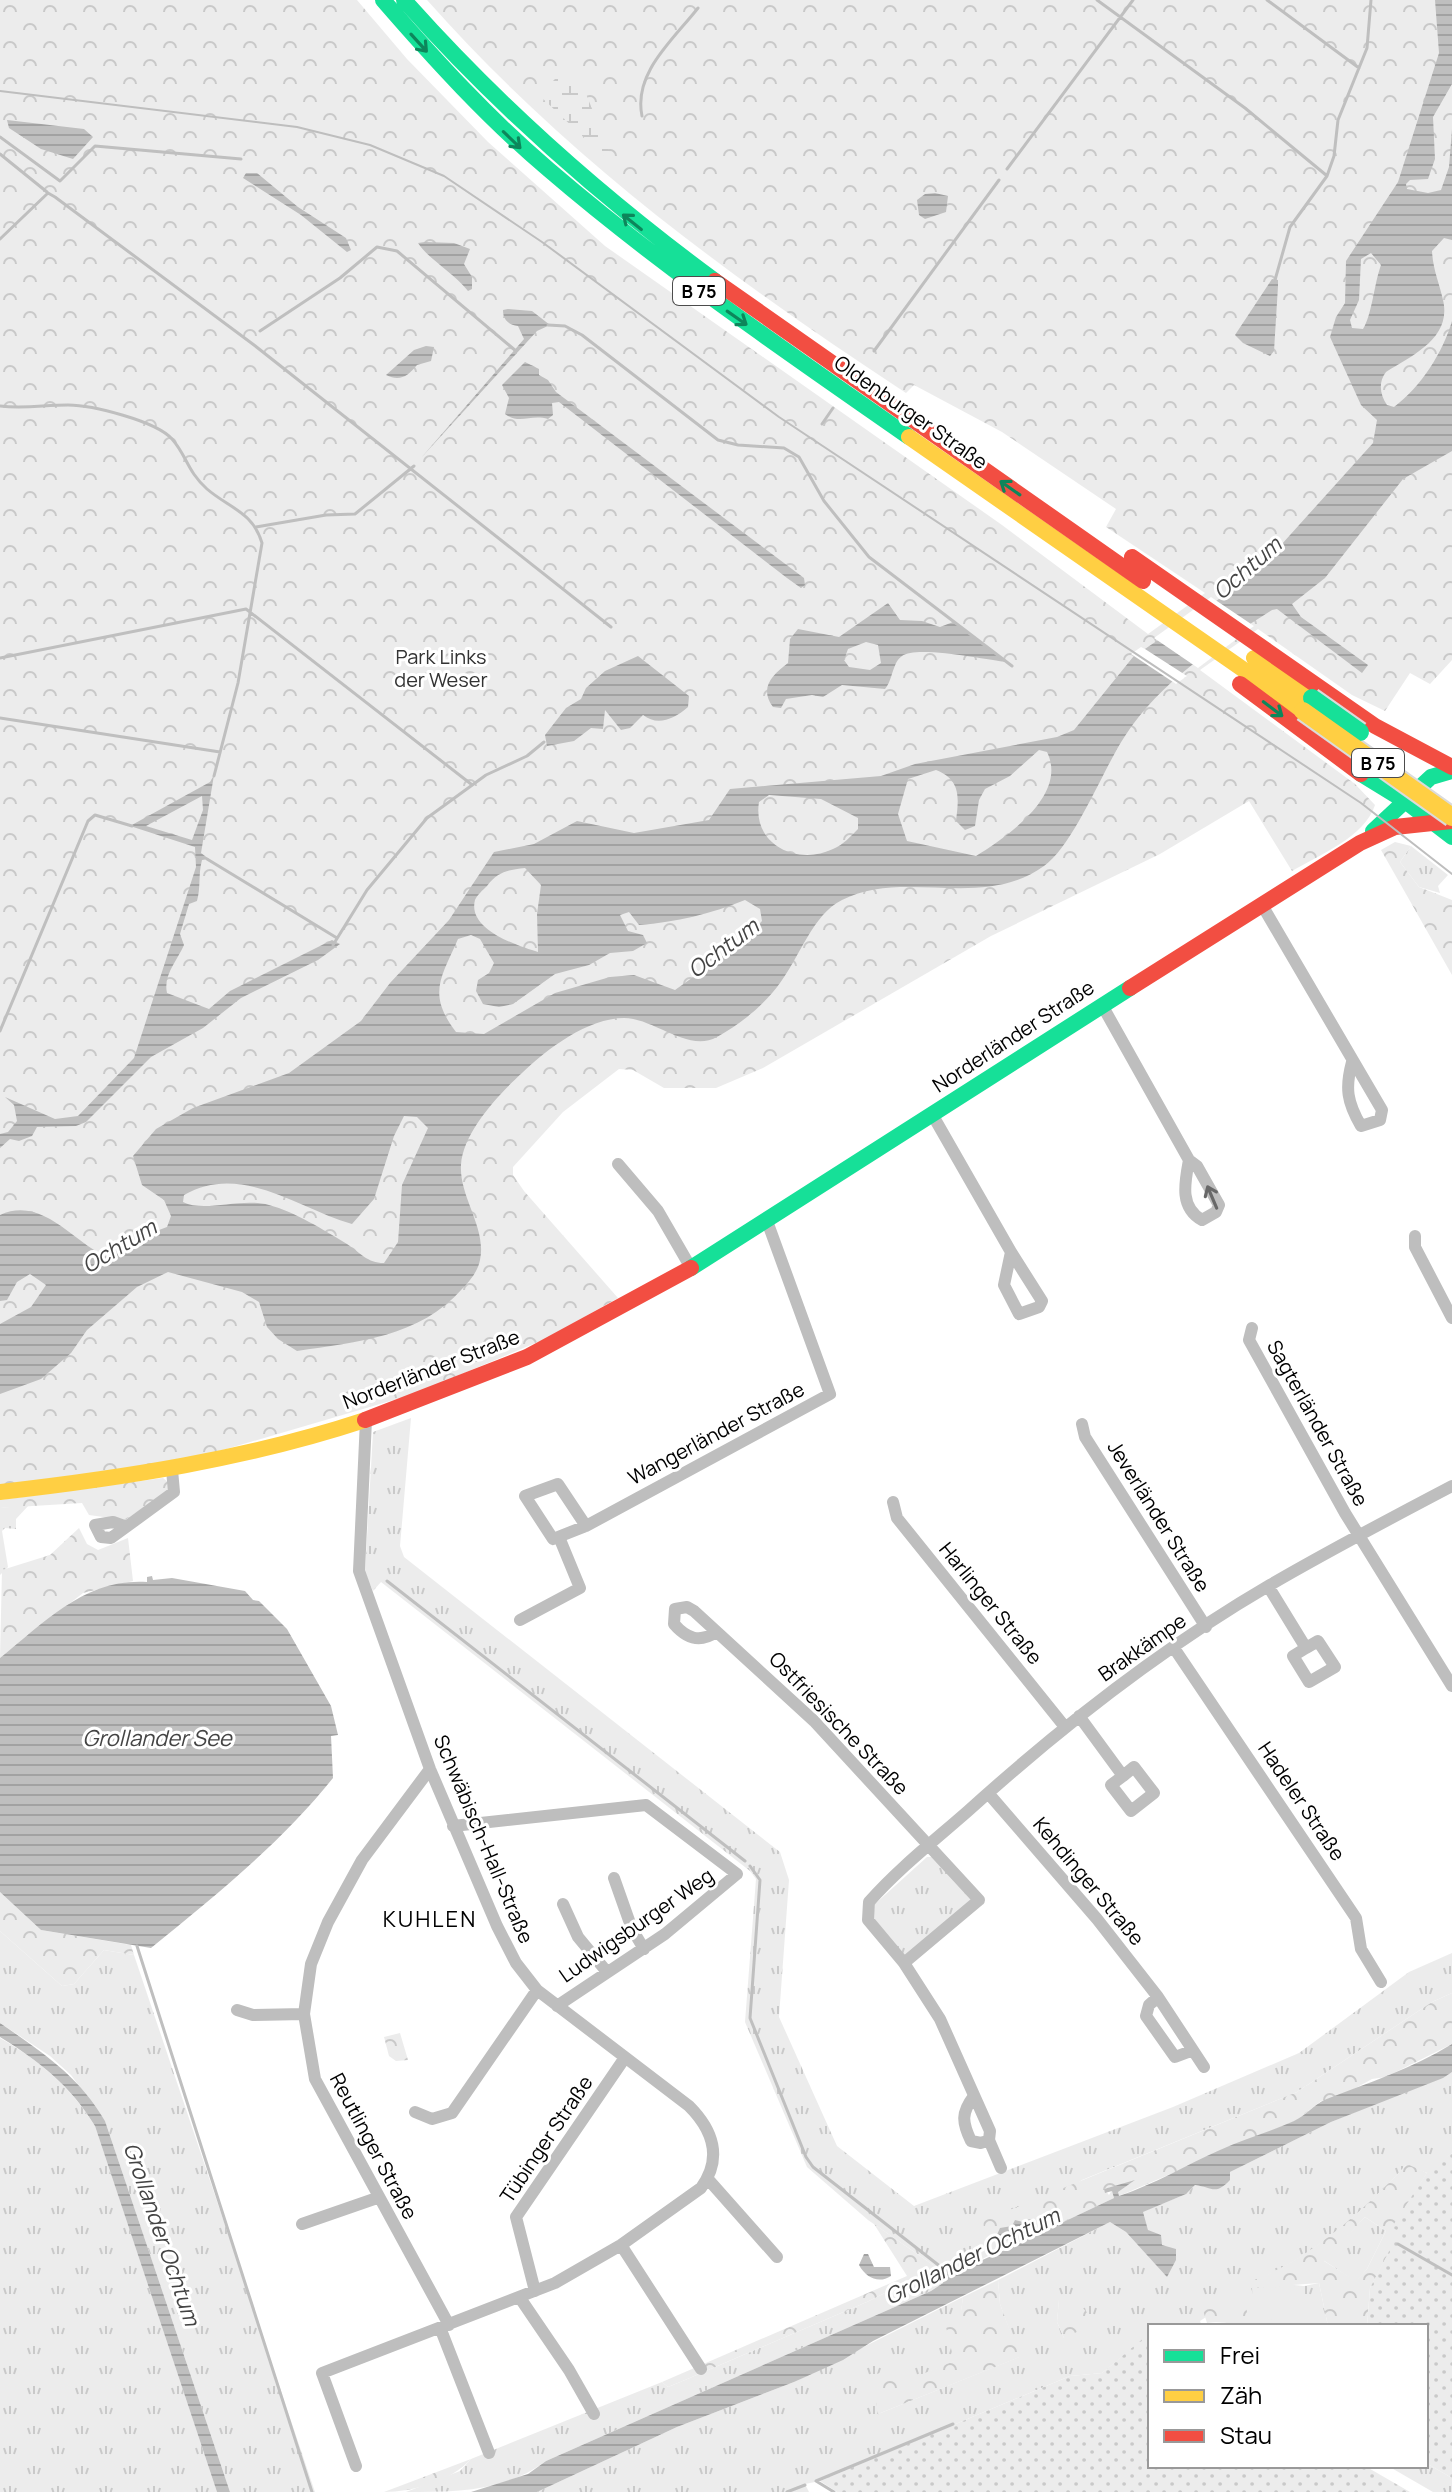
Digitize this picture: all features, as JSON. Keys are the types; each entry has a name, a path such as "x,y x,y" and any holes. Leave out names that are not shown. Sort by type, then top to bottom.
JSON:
{"main road":[{"name":"Oldenburger Straße","path":"383,0 456,85 503,132 627,237 1307,704 1452,798"},
{"name":"Oldenburger Straße","path":"404,0 471,76 535,139 631,221 1073,541"},
{"path":"1073,541 1085,571 1178,614 1229,650 1452,769"},
{"path":"1229,650 1379,793 1388,818"},
{"name":"Oldenburger Straße","path":"1307,704 1446,820"},
{"name":"Norderländer Straße","path":"1360,843 1431,777 1452,769"},
{"path":"1361,774 1405,801 1446,820 1452,837"},
{"name":"Norderländer Straße","path":"0,1492 172,1470 273,1448 366,1420 499,1370 607,1317 691,1268 1360,843 1395,827 1446,820"}],"street":[{"path":"1262,905 1382,1110 1380,1120 1367,1127 1361,1126 1348,1104 1346,1092 1352,1062"},
{"path":"1102,1005 1189,1160"},
{"path":"932,1114 1042,1301 1039,1307 1026,1314 1019,1314 1004,1285 1011,1252"},
{"path":"618,1164 658,1211 691,1268"},
{"name":"Wangerländer Straße","path":"586,1526 830,1394 767,1221"},
{"path":"1415,1236 1415,1247 1452,1318"},
{"name":"Sagterländer Straße","path":"1252,1328 1249,1340 1345,1513 1361,1534 1452,1686"},
{"name":"Schwäbisch-Hall-Straße","path":"366,1420 359,1571 453,1826 516,1963 537,1990 683,2101 703,2121 714,2145 707,2178"},
{"name":"Jeverländer Straße","path":"1082,1424 1085,1437 1206,1627"},
{"path":"124,1526 174,1492 172,1470"},
{"path":"558,1484 586,1526 553,1539 525,1496 558,1484"},
{"name":"Brakkämpe","path":"904,1963 871,1925 867,1907 929,1845 988,1793 1079,1716 1174,1648 1268,1586 1452,1486"},
{"name":"Harlinger Straße","path":"893,1502 897,1518 1065,1727"},
{"path":"520,1620 580,1588 559,1537"},
{"path":"1268,1586 1306,1648"},
{"name":"Ostfriesische Straße","path":"716,1632 814,1721 929,1845"},
{"name":"Hadeler Straße","path":"1174,1648 1356,1918 1361,1949 1381,1982"},
{"path":"1079,1716 1123,1776"},
{"name":"Reutlinger Straße","path":"430,1769 362,1860 328,1922 311,1964 304,2014 315,2079 445,2327 489,2453"},
{"name":"Kehdinger Straße","path":"988,1793 1097,1919 1158,1997 1204,2067"},
{"name":"Ludwigsburger Weg","path":"453,1826 646,1805 737,1874 644,1949 557,2006"},
{"path":"929,1845 979,1900 904,1963 940,2019 990,2131 989,2140 1001,2168"},
{"path":"614,1878 632,1929 644,1949"},
{"path":"563,1904 578,1937 607,1972"},
{"path":"415,2112 432,2119 452,2113 537,1990"},
{"path":"1158,1997 1149,2005 1146,2016 1159,2038 1175,2057 1191,2051"},
{"path":"237,2010 253,2015 304,2014"},
{"name":"Tübinger Straße","path":"535,2291 516,2217 624,2059"},
{"path":"974,2096 963,2113 963,2125 971,2141 981,2143 989,2140"},
{"path":"356,2466 322,2373 535,2291 621,2245 690,2196 707,2178 777,2257"},
{"path":"302,2224 377,2198"},
{"path":"621,2245 701,2369"},
{"path":"520,2298 594,2414"}],"green space":[{"name":"Park Links der Weser","path":"0,0 357,0 407,59 488,142 605,246 1002,525 1148,634 1205,593 1106,527 1116,509 1002,432 914,385 906,393 714,260 593,163 480,57 427,0 1452,0 1452,660 1430,684 1410,673 1385,711 1352,695 1258,629 1200,670 1355,784 1375,805 1362,827 1351,836 1292,871 1249,801 1160,854 991,936 763,1068 716,1088 664,1088 633,1070 619,1069 563,1112 513,1167 513,1175 524,1191 618,1298 545,1339 414,1394 172,1465 0,1488"},
{"path":"567,67 584,89 616,168 539,95"},
{"path":"1395,842 1411,846 1400,862 1419,887 1452,900 1452,975 1381,850"},
{"path":"1411,846 1448,875 1438,886 1440,893 1419,887 1400,862"},
{"path":"411,1418 400,1546 404,1557 780,1852 789,1880 779,2017 837,2146 914,2206 1173,2107 1299,2053 1409,1972 1452,1953 1452,1993 1432,2002 1297,2092 1082,2180 988,2246 988,2256 958,2272 953,2269 943,2283 931,2291 546,2461 513,2479 479,2488 406,2492 460,2471 471,2459 662,2382 668,2387 685,2380 869,2301 936,2267 868,2220 807,2167 745,2022 756,1879 750,1871 381,1582 373,1591 365,1573 373,1432"},
{"path":"163,1478 168,1482 168,1491 125,1520 89,1515 82,1503 0,1508 0,1500"},
{"path":"29,1505 16,1519 16,1529 5,1528 2,1531 8,1567 0,1575 0,1508"},
{"path":"79,1528 87,1544 98,1550 128,1538 133,1581 83,1593 0,1658 2,1570 50,1555"},
{"path":"927,1857 932,1857 974,1899 909,1955 902,1954 873,1918 875,1904"},
{"path":"0,1892 41,1930 131,1945 134,1955 104,1950 74,1984 62,1986 0,1931"},
{"path":"0,1931 62,1986 74,1984 104,1950 134,1955 315,2492 230,2492 105,2121 71,2075 50,2056 0,2023"},
{"path":"1452,1993 1452,2044 1386,2077 1372,2079 1345,2094 1321,2101 1297,2120 1119,2196 1117,2192 1132,2182 1104,2189 1109,2195 1112,2190 1114,2198 1038,2234 1029,2236 1023,2231 1024,2224 1000,2228 1006,2239 1018,2232 1027,2239 988,2256 983,2221 1297,2092 1432,2002"},
{"path":"400,2033 408,2060 396,2061 389,2056 384,2037"},
{"path":"0,2038 53,2076 95,2126 217,2492 0,2492"},
{"path":"1452,2072 1452,2153 1427,2173 1406,2165 1373,2199 1317,2246 1254,2281 1304,2286 1319,2283 1328,2324 1243,2324 1206,2317 1200,2321 1201,2324 1148,2324 1148,2339 1145,2338 1102,2373 1070,2376 820,2481 805,2484 809,2492 537,2492 677,2427 794,2382 963,2297 955,2361 903,2383 878,2414 1019,2357 1000,2304 998,2280 1110,2222 1126,2232 1167,2276 1162,2245 1148,2230 1142,2212 1186,2194 1195,2185 1230,2180 1230,2172 1331,2122","holes":["1075,2299 1064,2338 1057,2322 1059,2300"]},
{"path":"1452,2153 1452,2478 1428,2464 1428,2324 1367,2324 1370,2288 1399,2232 1392,2227 1430,2168"},
{"path":"1407,2164 1427,2173 1393,2227 1400,2232 1370,2288 1367,2324 1328,2324 1319,2283 1252,2288 1254,2280 1317,2246 1356,2215","holes":["1365,2217 1386,2231 1367,2269 1356,2281 1324,2261"]},
{"path":"1365,2217 1386,2231 1367,2269 1356,2282 1323,2260"},
{"path":"874,2224 936,2267 869,2301 685,2380 668,2387 662,2382 907,2276"},
{"path":"998,2280 1000,2304 1020,2357 878,2414 873,2376 890,2368 903,2382 954,2361 946,2327 961,2311 963,2297"},
{"path":"1304,2286 1305,2318 1254,2320 1252,2288"},
{"path":"1059,2299 1075,2299 1096,2323 1064,2338 1057,2322"},
{"path":"1215,2301 1246,2306 1249,2324 1207,2323 1202,2307"},
{"path":"1145,2337 1148,2339 1148,2468 1368,2468 1410,2492 837,2492 820,2481 1070,2376 1102,2373"},
{"path":"471,2459 463,2467 431,2484 384,2492"},
{"path":"1428,2464 1452,2478 1452,2492 1433,2492 1391,2468 1428,2468"}],"water":[{"path":"1435,0 1452,0 1452,84 1433,117 1435,159 1428,179 1410,180 1406,184 1407,189 1428,193 1441,190 1449,167 1452,129 1452,240 1444,238 1432,251 1443,300 1442,325 1428,344 1386,372 1381,388 1387,405 1394,407 1404,399 1430,368 1452,321 1452,451 1403,479 1325,578 1292,604 1301,617 1368,665 1362,673 1277,609 1272,610 1191,666 1155,698 1116,750 1066,841 1044,866 1020,879 995,886 891,888 866,891 842,900 823,915 767,999 743,1020 706,1041 683,1038 647,1023 624,1018 596,1023 569,1036 532,1064 503,1092 483,1115 468,1140 463,1152 462,1177 480,1236 480,1260 476,1272 465,1286 427,1318 386,1335 297,1351 278,1339 267,1327 259,1302 242,1292 168,1272 137,1287 87,1330 71,1353 41,1379 0,1394 0,1324 31,1307 46,1285 30,1274 17,1282 7,1300 0,1301 0,1215 31,1211 45,1216 110,1258 143,1236 167,1227 171,1216 164,1200 142,1185 133,1156 156,1129 193,1108 289,1073 361,1021 390,983 449,920 494,852 534,844 577,821 634,833 709,820 730,789 881,776 915,764 1057,737 1074,730 1133,657 1253,576 1373,443 1377,420 1361,405 1330,337 1336,317 1345,303 1346,261 1398,182 1439,53","holes":["1371,253 1381,265 1363,329 1352,328 1350,320 1359,300 1361,259","1039,750 1047,752 1051,768 1049,784 1042,799 1018,826 976,856 907,841 898,814 908,779 936,770 950,779 958,797 956,821 965,830 975,826 979,800 985,789 1010,776","769,795 821,799 858,818 858,829 837,847 806,855 792,853 770,840 759,817 759,802","525,868 541,885 537,914 538,952 496,935 486,928 475,911 476,898 503,872","745,900 760,909 762,921 741,943 675,990 634,975 610,977 555,993 484,1034 456,1032 442,1007 439,996 442,976 458,939 471,935 480,939 494,963 489,973 478,980 476,991 483,1004 499,1007 513,1004 555,974 589,965 610,953 633,951 647,943 643,935 628,931 620,915 629,912 639,925 719,909","404,1116 417,1117 428,1128 402,1185 398,1242 384,1263 369,1259 309,1222 269,1205 202,1206 183,1202 184,1195 205,1186 248,1186 352,1224 374,1199 394,1136"]},
{"path":"7,120 84,129 93,137 73,159 41,149 9,128"},
{"path":"246,173 257,173 298,207 346,238 351,250 347,252 301,215 243,178"},
{"path":"925,194 948,196 946,212 925,219 919,215 917,200"},
{"path":"418,243 454,243 470,249 464,264 472,277 472,289 468,291"},
{"path":"1272,279 1278,280 1278,286 1274,351 1270,356 1243,343 1235,335"},
{"path":"503,310 532,311 550,325 537,331 421,458 524,339 518,326 505,319"},
{"path":"434,347 431,361 417,365 403,377 386,375 414,350"},
{"path":"525,362 539,369 539,375 548,380 556,392 804,578 805,585 801,588 787,578 559,402 552,403 553,415 548,419 516,419 505,414 509,398 502,385"},
{"path":"888,603 900,620 922,621 940,627 953,622 1007,662 936,653 910,653 899,659 885,689 842,685 823,697 812,695 786,699 781,708 773,707 767,688 777,672 788,663 790,639 798,629 839,637","holes":["866,642 878,645 881,663 870,670 849,667 844,660 848,649"]},
{"path":"638,656 689,696 688,707 665,720 654,720 643,715 630,728 621,730 605,710 603,729 591,728 574,741 547,746 545,735 566,708 581,699 586,688 605,671"},
{"path":"214,775 201,853 209,859 202,860 197,901 189,904 180,934 184,945 169,974 167,993 209,1009 230,991 332,940 340,944 318,960 241,998 203,1028 151,1057 86,1122 76,1126 37,1127 32,1136 19,1141 10,1139 0,1148 0,1134 8,1132 17,1121 14,1105 5,1097 55,1119 78,1116 134,1058 196,867 195,847 130,826 210,782","holes":["202,796 203,810 192,840 146,826"]},
{"name":"Grollander See","path":"152,1576 153,1580 172,1578 245,1591 253,1600 259,1601 287,1629 331,1706 338,1735 331,1736 333,1778 313,1802 246,1868 151,1948 41,1930 0,1892 0,1658 50,1617 85,1595 104,1587 147,1582 147,1577"},
{"path":"0,2023 71,2078 105,2121 230,2492 217,2492 95,2126 76,2099 53,2076 0,2037"},
{"path":"1452,2044 1452,2072 1443,2078 1331,2122 1230,2172 1230,2180 1221,2188 1195,2185 1186,2194 1143,2212 1148,2230 1161,2235 1162,2245 1176,2249 1176,2260 1167,2277 1126,2232 1110,2222 873,2341 843,2360 677,2427 537,2492 471,2492 528,2474 546,2461 931,2291 943,2283 947,2269 958,2271 1027,2240 1018,2232 1007,2239 996,2237 1000,2228 1012,2226 1015,2220 1023,2222 1023,2231 1029,2236 1038,2234 1114,2198 1112,2191 1105,2193 1104,2189 1135,2180 1118,2192 1119,2196 1145,2186 1220,2150 1294,2121 1324,2100 1405,2068"},
{"path":"864,2254 868,2254 874,2267 890,2267 891,2276 877,2279 865,2273 859,2265"}],"pier":[{"path":"1211,597 1254,626 1198,668 1154,638"},
{"path":"1141,647 1187,676 1176,684 1131,654"}],"waterway":[{"path":"1097,0 1245,108 1326,175"},
{"path":"1007,169 1133,0"},
{"path":"1267,0 1359,68"},
{"path":"1275,280 1290,227 1327,176 1334,156 1338,120 1367,48 1371,0"},
{"path":"642,116 643,85 649,71 698,8"},
{"path":"0,137 60,181 95,146 241,159"},
{"path":"0,154 47,192"},
{"path":"874,351 999,180"},
{"path":"0,239 48,193 55,197 254,345 611,627"},
{"path":"260,331 340,278 377,247 397,251 516,351"},
{"path":"548,325 565,326 582,335 718,440 738,445 784,448 799,457 824,501 869,557 1012,666"},
{"path":"0,406 79,406 123,415 152,426 172,439 200,482 253,524 262,543 238,683 214,776"},
{"path":"822,424 833,408"},
{"path":"256,527 326,515 355,514 414,466"},
{"path":"0,658 246,609 471,784"},
{"path":"0,718 220,752"},
{"path":"333,945 367,890 427,818 486,775 527,756 544,742"},
{"path":"0,1031 88,821 95,815 132,826"},
{"path":"207,859 337,938"},
{"path":"387,1581 745,1861"},
{"name":"Grollander Ochtum","path":"750,1866 760,1880 750,2018 806,2157 813,2167 946,2271"},
{"path":"137,1946 312,2492"},
{"path":"1398,2244 1452,2275"},
{"path":"834,2492 816,2481 953,2424"},
{"path":"787,2492 805,2485"}],"tram line":[{"path":"0,91 297,127 370,145 444,176 542,242 779,417 1361,803 1452,874"}],"traffic: fast":[{"path":"383,0 483,109 591,205 725,308 909,437"},
{"path":"404,0 476,77 552,149 632,217 715,281"},
{"path":"1312,698 1360,732"},
{"path":"1373,831 1431,777 1452,771"},
{"path":"1361,774 1405,801 1452,837"},
{"path":"691,1268 1130,988"}],"traffic: slow":[{"path":"909,437 1303,711"},
{"path":"1254,658 1312,698"},
{"path":"1303,711 1452,817"},
{"path":"0,1492 230,1456 365,1420"}],"traffic: jam":[{"path":"715,281 1143,581"},
{"path":"1132,557 1375,726 1452,767"},
{"path":"1240,684 1361,774"},
{"path":"1130,988 1360,843 1395,827 1452,821"},
{"path":"365,1420 527,1357 691,1268"}],"district":[{"name":"KUHLEN","path":"430,1919"}],"water label":[{"name":"Ochtum","path":"1247,568"},
{"name":"Ochtum","path":"723,948"},
{"name":"Ochtum","path":"119,1246"}]}
